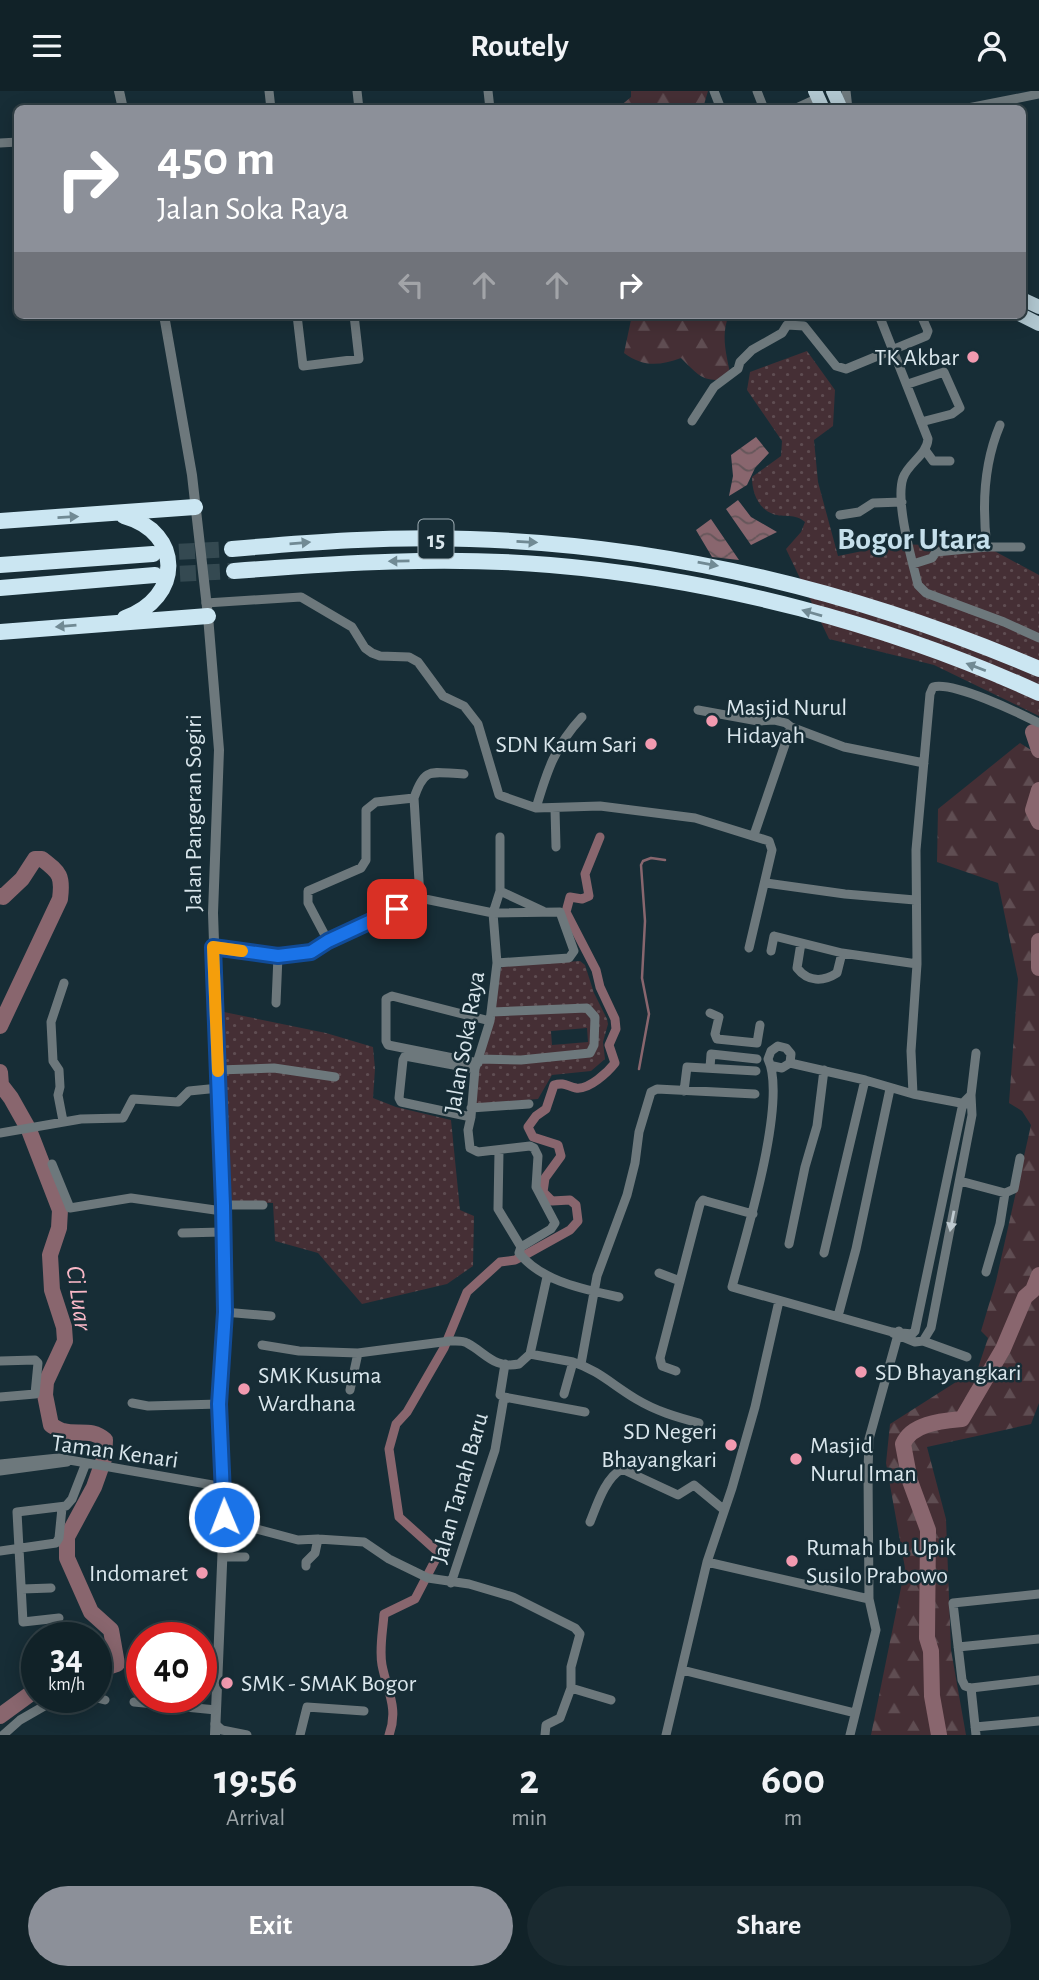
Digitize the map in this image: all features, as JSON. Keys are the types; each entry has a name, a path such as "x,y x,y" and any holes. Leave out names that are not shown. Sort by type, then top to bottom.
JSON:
{"highway":[{"path":"0,521 195,507"},
{"path":"104,515 123,516 150,527 160,538 169,566 161,593 151,605 137,614 113,622"},
{"name":"15","path":"232,549 323,541 469,539 552,543 640,553 726,567 800,585 932,626 1039,669"},
{"path":"0,565 153,554"},
{"name":"15","path":"234,571 384,562 465,562 550,565 638,575 723,590 878,632 977,667 1039,693"},
{"path":"0,588 155,575"},
{"path":"0,632 207,610"}],"street":[{"path":"984,105 1039,94"},
{"name":"Jalan Pangeran Sogiri","path":"165,319 192,475 219,750 213,947 225,1312 219,1404 224,1517 217,1688"},
{"path":"297,319 303,366 359,359 354,319"},
{"path":"881,319 928,439 925,450 913,460 903,476 901,486 918,585 926,593 1039,638"},
{"path":"692,421 714,387 738,369 740,362 752,350 782,333 787,325 804,326 840,369 846,369 926,337 928,331 923,319"},
{"path":"908,384 944,372 960,408 952,414 921,422"},
{"path":"987,547 983,515 989,450 1000,425"},
{"path":"925,450 933,461 950,461"},
{"path":"840,515 859,512 873,503 902,502"},
{"path":"913,564 932,558 936,552 1021,547"},
{"path":"207,610 301,597 352,627 365,648 372,653 380,656 409,657 418,662 443,697 464,706 478,724 499,795 536,808 600,806 695,818 769,841 772,851 749,948"},
{"path":"913,1094 911,1051 917,964 916,850 930,697 936,685 980,697 1039,723"},
{"path":"698,710 758,721 774,720 844,747 924,763"},
{"path":"536,808 549,766 563,737 582,717"},
{"path":"754,835 791,727"},
{"path":"420,898 414,798 421,778 428,773 464,774"},
{"path":"328,941 308,903 308,891 361,868 366,860 366,810 376,802 414,798"},
{"path":"555,809 556,847"},
{"path":"493,913 500,891 500,837"},
{"path":"766,883 915,900"},
{"path":"500,891 544,911"},
{"path":"213,947 278,956 311,952 328,941 420,898 493,913 560,912 574,951 572,955 562,960 497,963"},
{"name":"Jalan Soka Raya","path":"493,913 497,963 491,1016 477,1064 468,1130 470,1148 478,1152 499,1151"},
{"path":"771,951 774,936 842,953 917,964"},
{"path":"802,943 797,968 809,978 825,980 837,974 842,953"},
{"path":"276,1003 278,956"},
{"path":"63,1121 58,1095 59,1070 53,1061 51,1022 64,983"},
{"path":"477,1064 388,1045 386,999 392,996 491,1016 587,1008 595,1017 594,1045 590,1052 477,1064 405,1056 402,1060 399,1098 401,1103 471,1113 529,1104"},
{"path":"710,1013 719,1017 715,1038 757,1043 760,1025"},
{"path":"720,1054 721,1039"},
{"path":"790,1063 789,1051 778,1046 769,1054 775,1092 753,1214 732,1287 838,1315 967,1357"},
{"path":"923,1342 931,1328 960,1181 976,1053"},
{"path":"710,1068 711,1054 757,1059"},
{"path":"773,1066 782,1068 790,1063 913,1094 969,1101"},
{"path":"684,1091 687,1067 756,1071"},
{"path":"218,1070 274,1068 335,1077"},
{"path":"789,1244 805,1167 817,1126 824,1070"},
{"path":"824,1253 865,1080"},
{"path":"0,1133 63,1121 118,1119 126,1115 133,1099 178,1102 188,1091 219,1088"},
{"path":"564,1394 577,1363 593,1291 627,1195 639,1132 651,1091 657,1089 755,1094"},
{"path":"838,1315 856,1249 890,1089"},
{"path":"896,1333 913,1333 916,1327 969,1101"},
{"path":"520,1250 551,1229 555,1220 536,1187 538,1156 536,1149 530,1146 499,1151 498,1209 520,1250 527,1263 547,1277 619,1297"},
{"path":"960,1181 1005,1192 1014,1189 1020,1159"},
{"path":"52,1164 70,1208 131,1198 171,1202 183,1207 263,1205"},
{"path":"986,1272 1000,1224 1005,1192"},
{"path":"676,1371 660,1363 701,1202 753,1214"},
{"path":"182,1233 222,1232"},
{"path":"659,1273 680,1281"},
{"path":"262,1345 299,1351 358,1353 446,1342 467,1342 491,1360 519,1364 530,1354 547,1277"},
{"path":"666,1735 707,1562 732,1488 755,1406 779,1301"},
{"path":"225,1312 271,1316"},
{"path":"850,1735 874,1641 875,1620 869,1599 869,1439 896,1333"},
{"path":"350,1390 358,1353"},
{"path":"530,1354 577,1363 609,1379 633,1398 656,1409 699,1423"},
{"path":"0,1361 35,1360 38,1363 35,1394 0,1397"},
{"name":"Jalan Tanah Baru","path":"451,1583 495,1450 504,1397 499,1390 505,1364"},
{"path":"504,1397 585,1412"},
{"path":"132,1403 148,1406 219,1404"},
{"name":"Taman Kenari","path":"0,1464 58,1458 224,1487"},
{"path":"0,1471 68,1461"},
{"path":"59,1618 23,1622 17,1512 62,1508 72,1499 90,1464"},
{"path":"590,1523 599,1499 613,1477 622,1469 678,1495 694,1485 723,1509"},
{"path":"0,1551 56,1543 59,1538 62,1508"},
{"path":"224,1517 240,1519 249,1527 298,1540 363,1542 428,1578 469,1584 513,1597 575,1628 580,1634 571,1667 571,1688 560,1718 546,1725 545,1735"},
{"path":"306,1566 306,1562 315,1553 318,1539"},
{"path":"223,1557 245,1557"},
{"path":"707,1562 869,1599"},
{"path":"22,1589 51,1588"},
{"path":"1039,1594 953,1602 962,1681 965,1686 971,1688 1039,1680"},
{"path":"958,1647 1039,1639"},
{"path":"682,1670 855,1713"},
{"path":"571,1688 611,1700"},
{"path":"971,1688 975,1731 1039,1721"},
{"path":"300,1735 307,1707 364,1711"},
{"path":"3,1735 32,1713"},
{"path":"215,1729 247,1735"}],"green space":[{"path":"631,91 708,91 704,105 621,105 631,97"},
{"path":"631,319 728,319 725,338 731,378 714,380 703,377 681,358 651,364 638,361 624,353"},
{"path":"807,351 835,390 833,426 814,440 818,482 838,556 897,544 987,547 1039,575 1039,716 934,665 829,639 786,549 801,532 805,522 777,515 763,508 756,499 752,482 752,477 781,456 782,441 747,390 750,372"},
{"path":"1020,743 1039,755 1039,1403 1031,1424 927,1447 946,1519 951,1650 966,1735 871,1735 905,1568 886,1463 890,1424 978,1368 988,1338 981,1331 996,1281 1031,1125 1022,1111 1009,1103 1018,979 998,883 937,862 938,809"},
{"path":"580,961 585,965 594,993 607,1019 603,1042 605,1059 591,1071 552,1075 538,1099 475,1104 473,1098 501,968","holes":["587,1028 588,1042 552,1045 551,1031"]},
{"path":"224,1012 326,1033 373,1047 373,1098 396,1107 451,1120 460,1210 474,1216 473,1266 447,1284 362,1304 318,1253 275,1241 273,1203 221,1202"}],"water":[{"path":"756,437 769,453 755,468 747,485 729,496 733,476 731,455"},
{"path":"738,500 751,517 777,532 751,545 726,509"},
{"path":"711,519 739,560 712,557 696,530"}],"waterway":[{"path":"1033,732 1039,750"},
{"path":"1039,790 1033,810 1039,822"},
{"path":"389,1735 393,1716 382,1665 384,1614 415,1599 439,1553 399,1517 389,1449 396,1424 407,1412 444,1348 467,1292 500,1262 515,1260 525,1255 570,1230 578,1221 576,1205 570,1200 552,1201 543,1192 545,1178 561,1156 558,1145 533,1137 528,1127 536,1116 546,1109 554,1085 563,1084 576,1088 587,1086 615,1063 609,1045 616,1029 615,1019 600,987 596,970 566,912 570,897 582,899 589,896 585,874 600,837"},
{"path":"639,1069 649,1014 642,978 645,921 641,865 643,861 651,858 665,860"},
{"name":"Ci Luar","path":"0,896 3,897 22,879 35,859 42,859 59,876 60,899 0,1026"},
{"path":"1039,941 1039,968"},
{"name":"Ci Luar","path":"0,1072 1,1085 29,1130 60,1210 59,1228 50,1255 52,1290 64,1327 65,1341 46,1382 45,1395 51,1425 63,1431 95,1434 105,1440 104,1459 94,1487 67,1537 67,1558 91,1612 102,1622"},
{"path":"939,1735 932,1696 931,1651 927,1638 928,1530 910,1481 903,1444 907,1437 920,1427 962,1419 1003,1349 1025,1297 1033,1290 1039,1275"},
{"name":"Ci Luar","path":"112,1636 117,1664 112,1666"},
{"name":"Ci Luar","path":"0,1716 21,1701"}],"tunnel":[{"path":"155,553 232,549"},
{"path":"156,575 234,571"}],"slow traffic":[{"path":"218,1071 213,947 242,951"}],"place":[{"name":"TK Akbar","path":"973,357"},
{"name":"Masjid Nurul Hidayah","path":"712,721"},
{"name":"SDN Kaum Sari","path":"651,744"},
{"name":"SD Bhayangkari","path":"861,1372"},
{"name":"SMK Kusuma Wardhana","path":"244,1389"},
{"name":"SD Negeri Bhayangkari","path":"731,1445"},
{"name":"Masjid Nurul Iman","path":"796,1459"},
{"name":"Rumah Ibu Upik Susilo Prabowo","path":"792,1561"},
{"name":"Indomaret","path":"202,1573"},
{"name":"SMK - SMAK Bogor","path":"227,1683"}],"district":[{"name":"Bogor Utara","path":"914,538"}],"route":[{"path":"224,1517 219,1404 225,1312 223,1205 213,947 278,956 311,952 328,941 397,909"}]}
